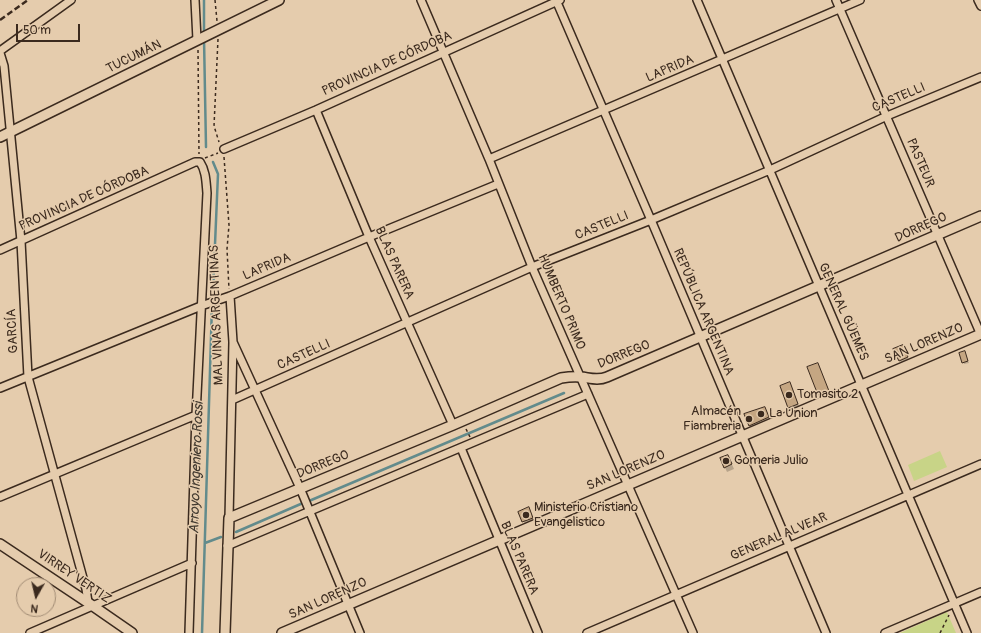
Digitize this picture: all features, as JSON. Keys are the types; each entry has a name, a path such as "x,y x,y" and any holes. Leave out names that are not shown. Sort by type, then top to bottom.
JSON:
{"street":[{"path":"0,52 72,0"},
{"path":"195,0 199,40"},
{"name":"TUCUMÁN","path":"0,137 279,0"},
{"name":"HUMBERTO PRIMO","path":"420,0 489,159 532,267 693,633"},
{"name":"PROVINCIA DE CÓRDOBA","path":"221,151 316,110 558,0"},
{"name":"REPÚBLICA ARGENTINA","path":"558,0 826,633"},
{"name":"GENERAL GÜEMES","path":"697,0 770,170 818,287 862,385 967,633"},
{"name":"PASTEUR","path":"836,0 981,335"},
{"name":"LAPRIDA","path":"489,159 860,0"},
{"path":"978,0 981,6"},
{"name":"GARCÍA","path":"0,52 4,62 21,240 28,377 91,604"},
{"name":"CASTELLI","path":"232,400 532,267 651,220 770,170 887,116 981,77"},
{"name":"BLAS PARERA","path":"316,110 369,236 453,425"},
{"name":"PROVINCIA DE CÓRDOBA","path":"0,250 195,162 200,162"},
{"name":"MALVINAS ARGENTINAS","path":"189,633 196,415 207,193 206,178 203,166 200,162"},
{"name":"LAPRIDA","path":"0,388 201,306 227,298 369,236 498,184"},
{"name":"DORREGO","path":"229,518 453,425 561,378 570,376 602,379 981,216"},
{"name":"MALVINAS ARGENTINAS","path":"225,633 233,342 231,308 227,298"},
{"name":"SAN LORENZO","path":"282,633 981,335"},
{"path":"233,342 300,488 360,633"},
{"path":"227,546 588,394"},
{"path":"0,497 196,415"},
{"name":"BLAS PARERA","path":"461,448 538,633"},
{"name":"GENERAL ALVEAR","path":"587,633 981,464"},
{"name":"VIRREY VERTIZ","path":"0,544 132,633"},
{"path":"30,633 91,604 192,563"},
{"path":"885,633 981,592"}],"path":[{"name":"MALVINAS ARGENTINAS","path":"214,0 217,30 214,126 221,151 229,224 227,249 227,298"},
{"path":"199,40 200,162"},
{"path":"207,158 221,151"},
{"path":"467,430 470,437"},
{"path":"940,633 954,604"}],"green space":[{"path":"940,451 947,467 914,481 908,465"},
{"path":"947,612 956,633 900,633"}],"building":[{"path":"903,345 908,357 899,361 893,349"},
{"path":"965,351 968,361 962,363 959,353"},
{"path":"818,363 829,391 818,395 807,367"},
{"name":"Tomasito 2","path":"790,382 798,404 788,408 780,386"},
{"path":"765,407 769,417 749,426 744,414"},
{"name":"Gomeria Julio","path":"728,455 732,464 724,468 720,458"},
{"name":"Ministerio Cristiano Evangelistico","path":"529,507 533,518 522,522 518,512"}],"waterway":[{"path":"204,0 204,33"},
{"path":"204,38 206,147"},
{"path":"213,162 218,174 213,291"},
{"name":"Arroyo Ingeniero Rossi","path":"202,633 212,305"},
{"path":"309,501 564,393"},
{"path":"236,532 303,503"},
{"path":"205,543 221,537"}],"railway":[{"path":"0,20 28,0"}],"place":[{"name":"Tomasito 2","path":"789,395"},
{"name":"La Union","path":"761,414"},
{"name":"Almacén Fiambreria","path":"749,419"},
{"name":"Gomeria Julio","path":"726,461"},
{"name":"Ministerio Cristiano Evangelistico","path":"526,515"}]}
